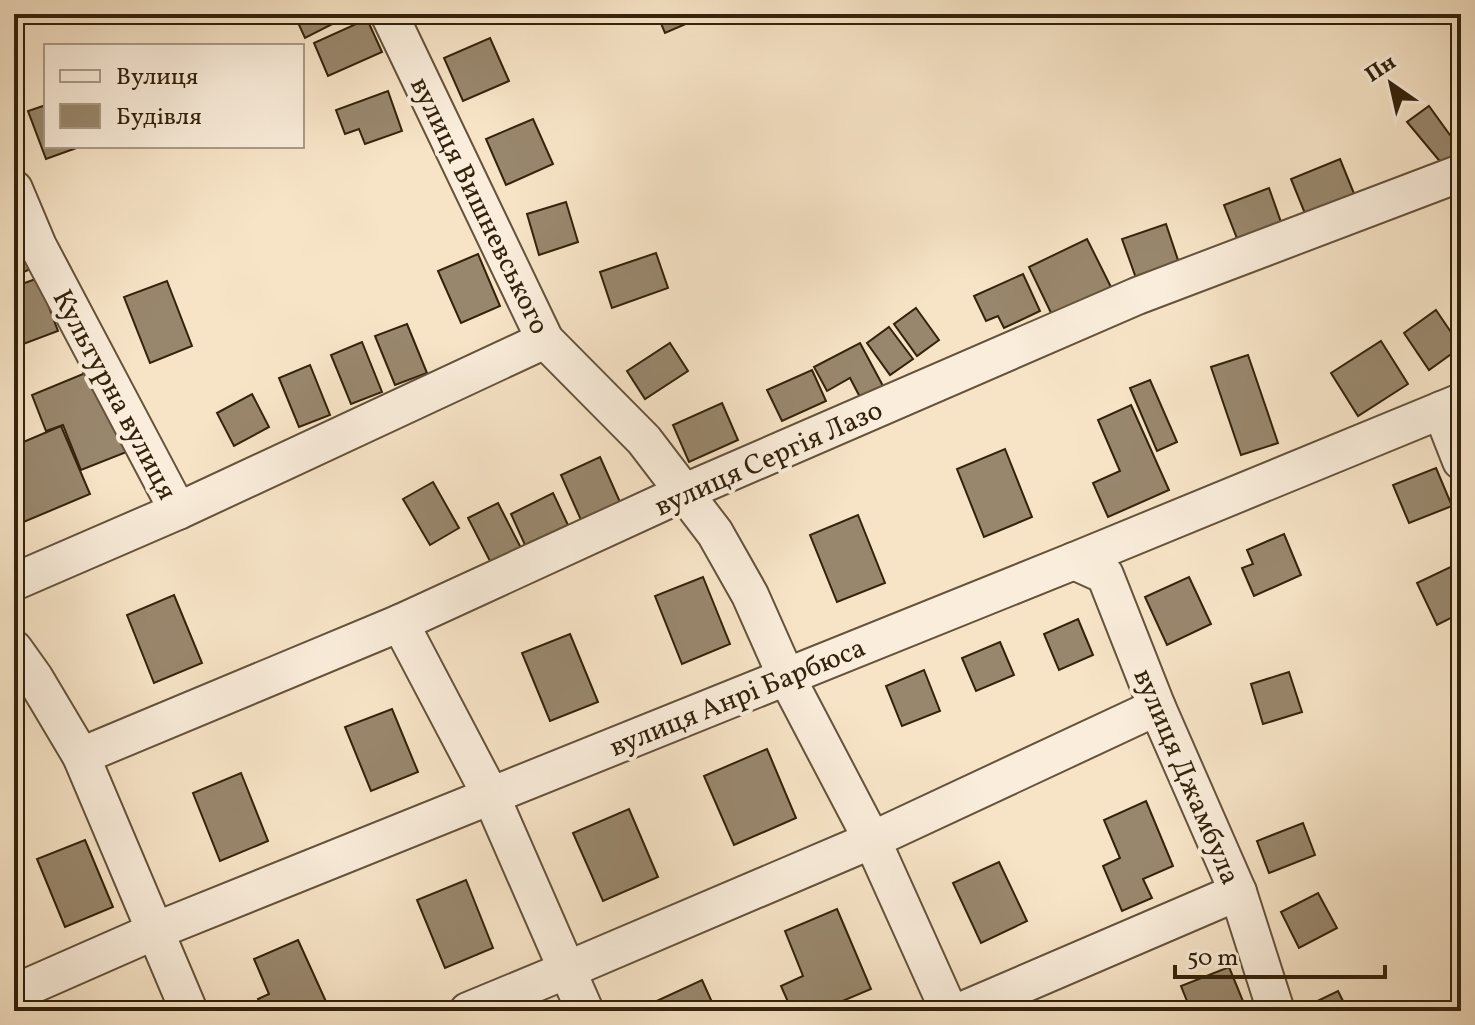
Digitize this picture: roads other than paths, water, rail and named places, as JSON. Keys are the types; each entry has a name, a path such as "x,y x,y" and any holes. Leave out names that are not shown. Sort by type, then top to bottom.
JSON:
{"street":[{"name":"вулиця Вишневського","path":"389,14 545,340 644,440 715,533 750,595 786,676 872,840 949,1011"},
{"name":"вулиця Сергія Лазо","path":"81,756 400,623 685,492 1137,296 1461,173"},
{"name":"Культурна вулиця","path":"14,189 38,246 178,511"},
{"path":"14,582 178,511 545,340"},
{"path":"1451,406 1461,461"},
{"name":"вулиця Анрі Барбюса","path":"14,993 155,931 1451,406"},
{"name":"вулиця Джамбула","path":"1074,561 1105,575 1157,707 1238,892 1276,1011"},
{"path":"400,623 491,796 585,1011"},
{"path":"14,649 81,756 189,1011"},
{"path":"468,1011 872,840 1157,707"},
{"path":"961,1011 1238,892"}]}
